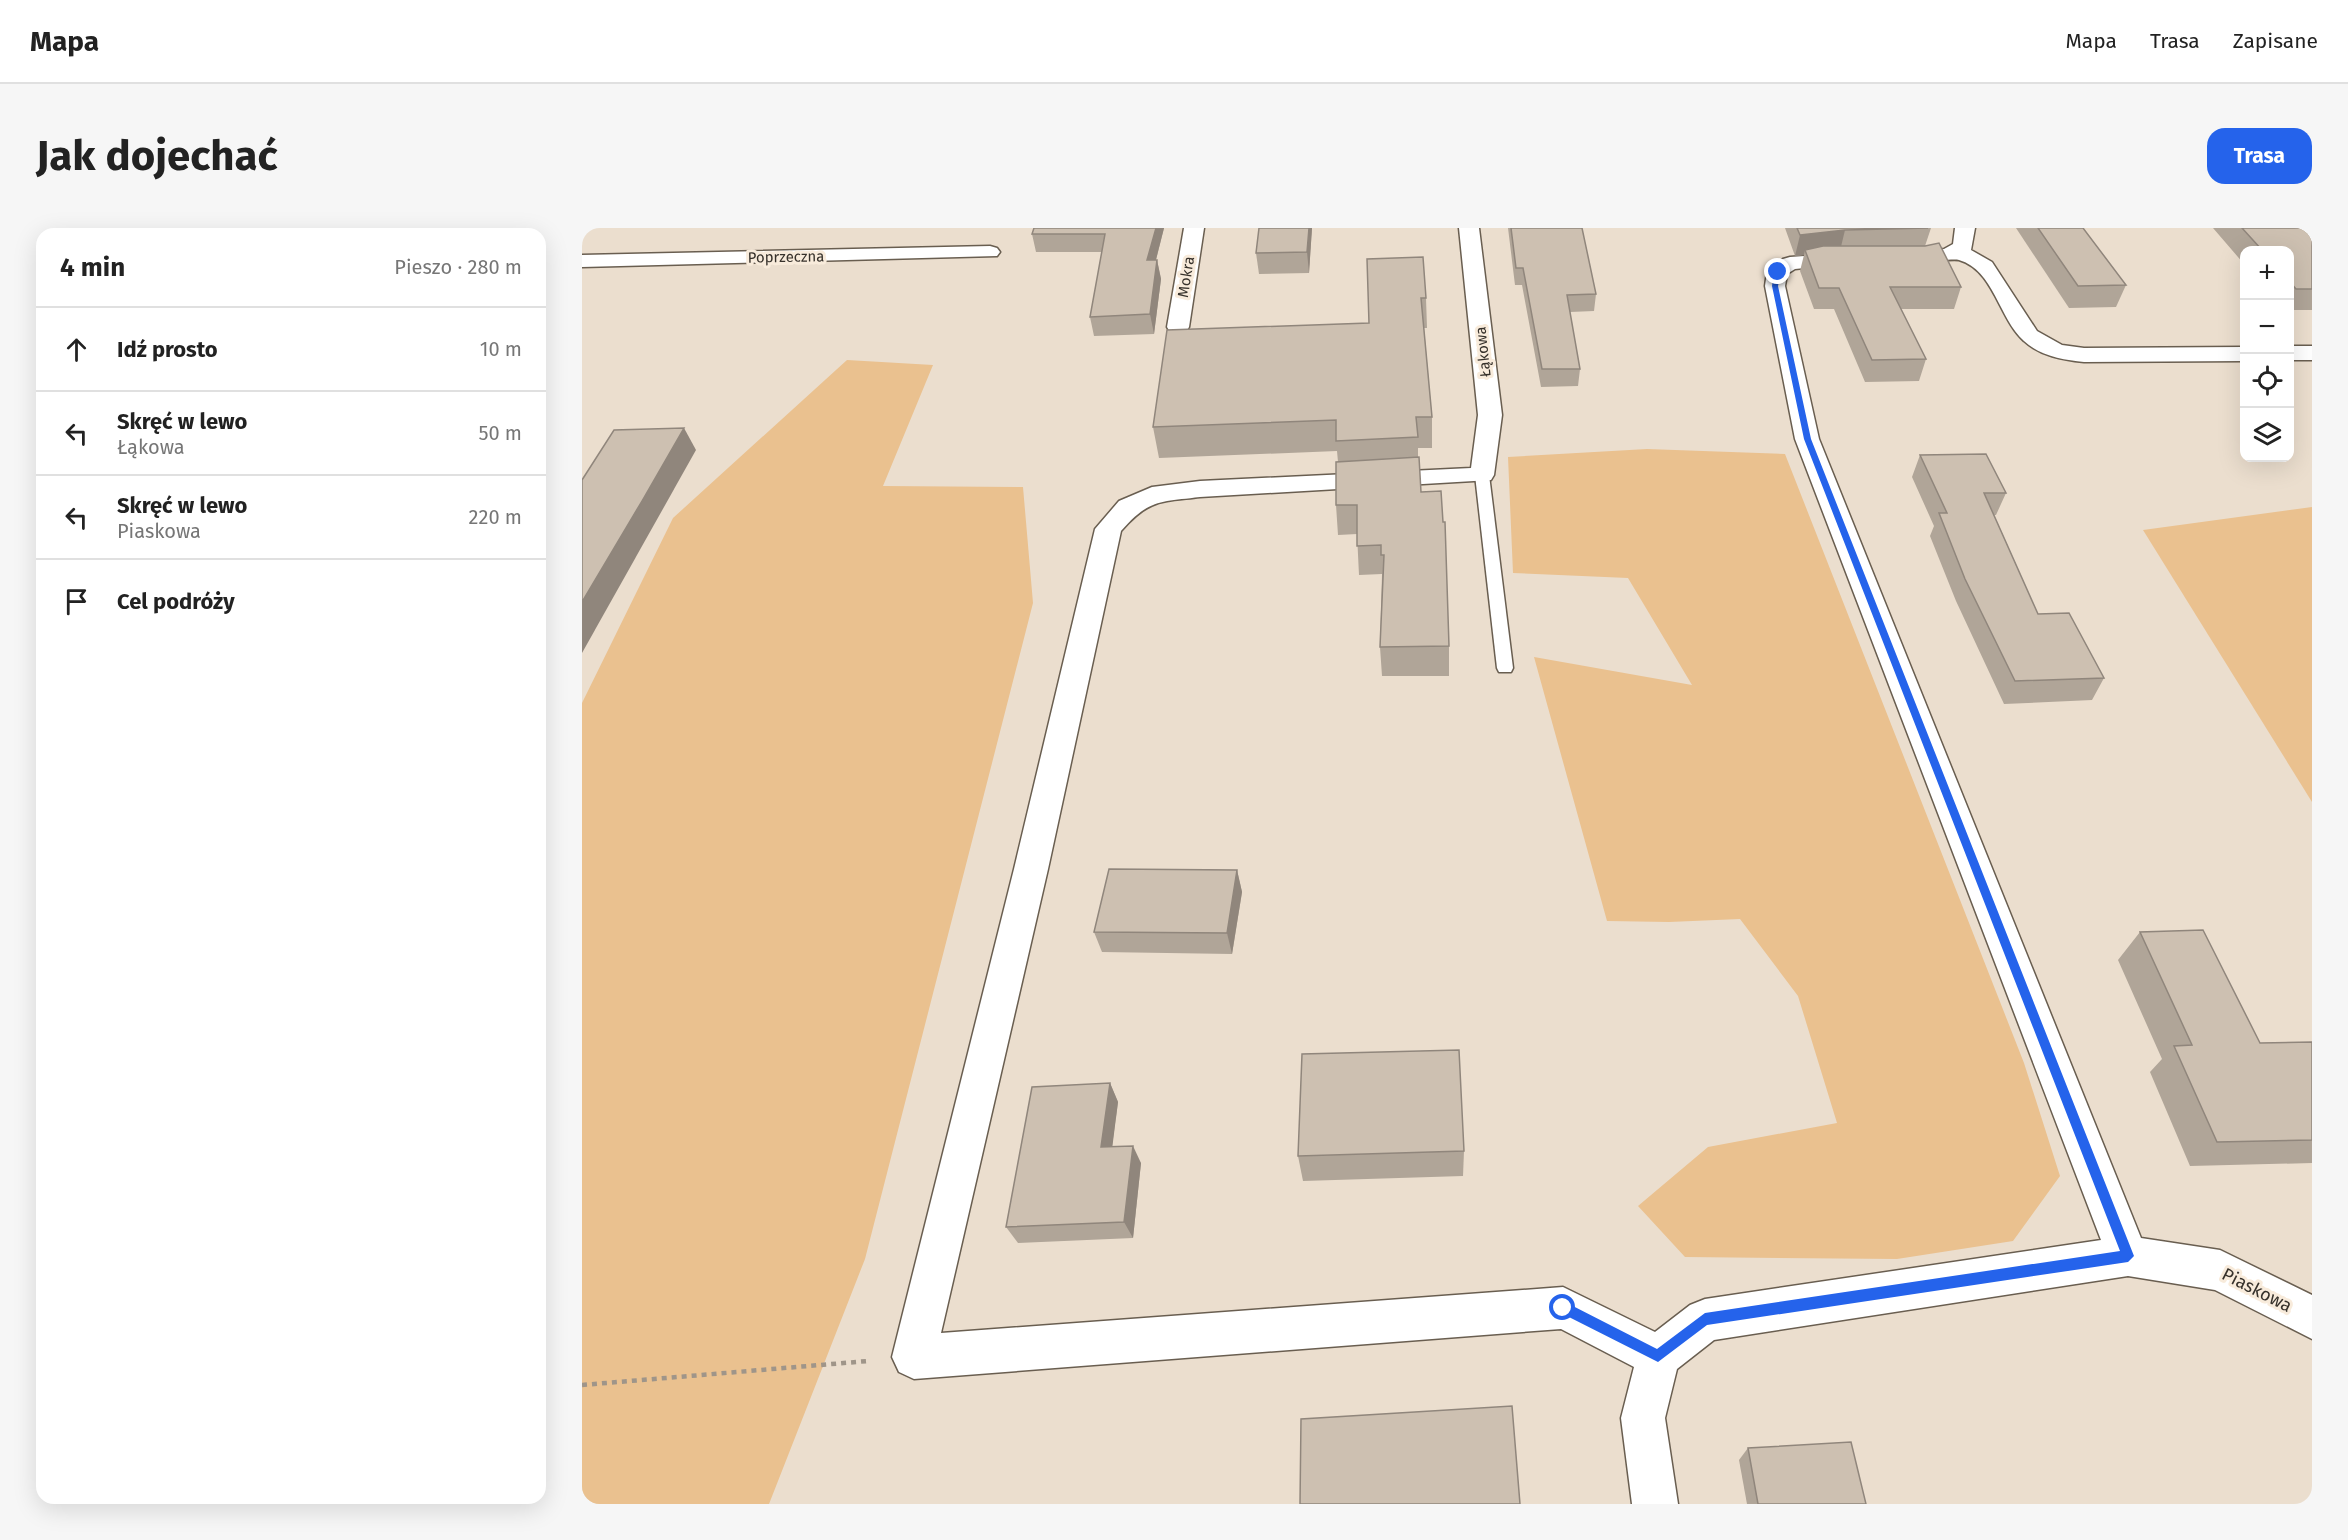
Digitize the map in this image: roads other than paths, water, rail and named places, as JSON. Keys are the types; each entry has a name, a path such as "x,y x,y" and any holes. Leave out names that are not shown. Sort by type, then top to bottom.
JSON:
{"street":[{"name":"Mokra","path":"1178,327 1194,228"},
{"name":"Łąkowa","path":"1469,228 1490,415 1482,476"},
{"path":"1655,1504 1643,1419 1658,1356 1705,1320 2128,1256 1807,439 1775,286 1778,272 1790,263 1815,260 1920,259 1949,255 1961,239 1985,266 2029,335 2036,341 2058,351 2084,355 2240,354"},
{"name":"Poprzeczna","path":"582,261 993,244 982,274"},
{"path":"2294,353 2312,353"},
{"path":"1482,476 1200,489 1152,495 1128,507 1108,529 1028,881 914,1357 1563,1308 1658,1356"},
{"name":"Piaskowa","path":"2128,1256 2220,1270 2312,1318"}],"lane":[{"path":"1482,476 1505,668"}]}
